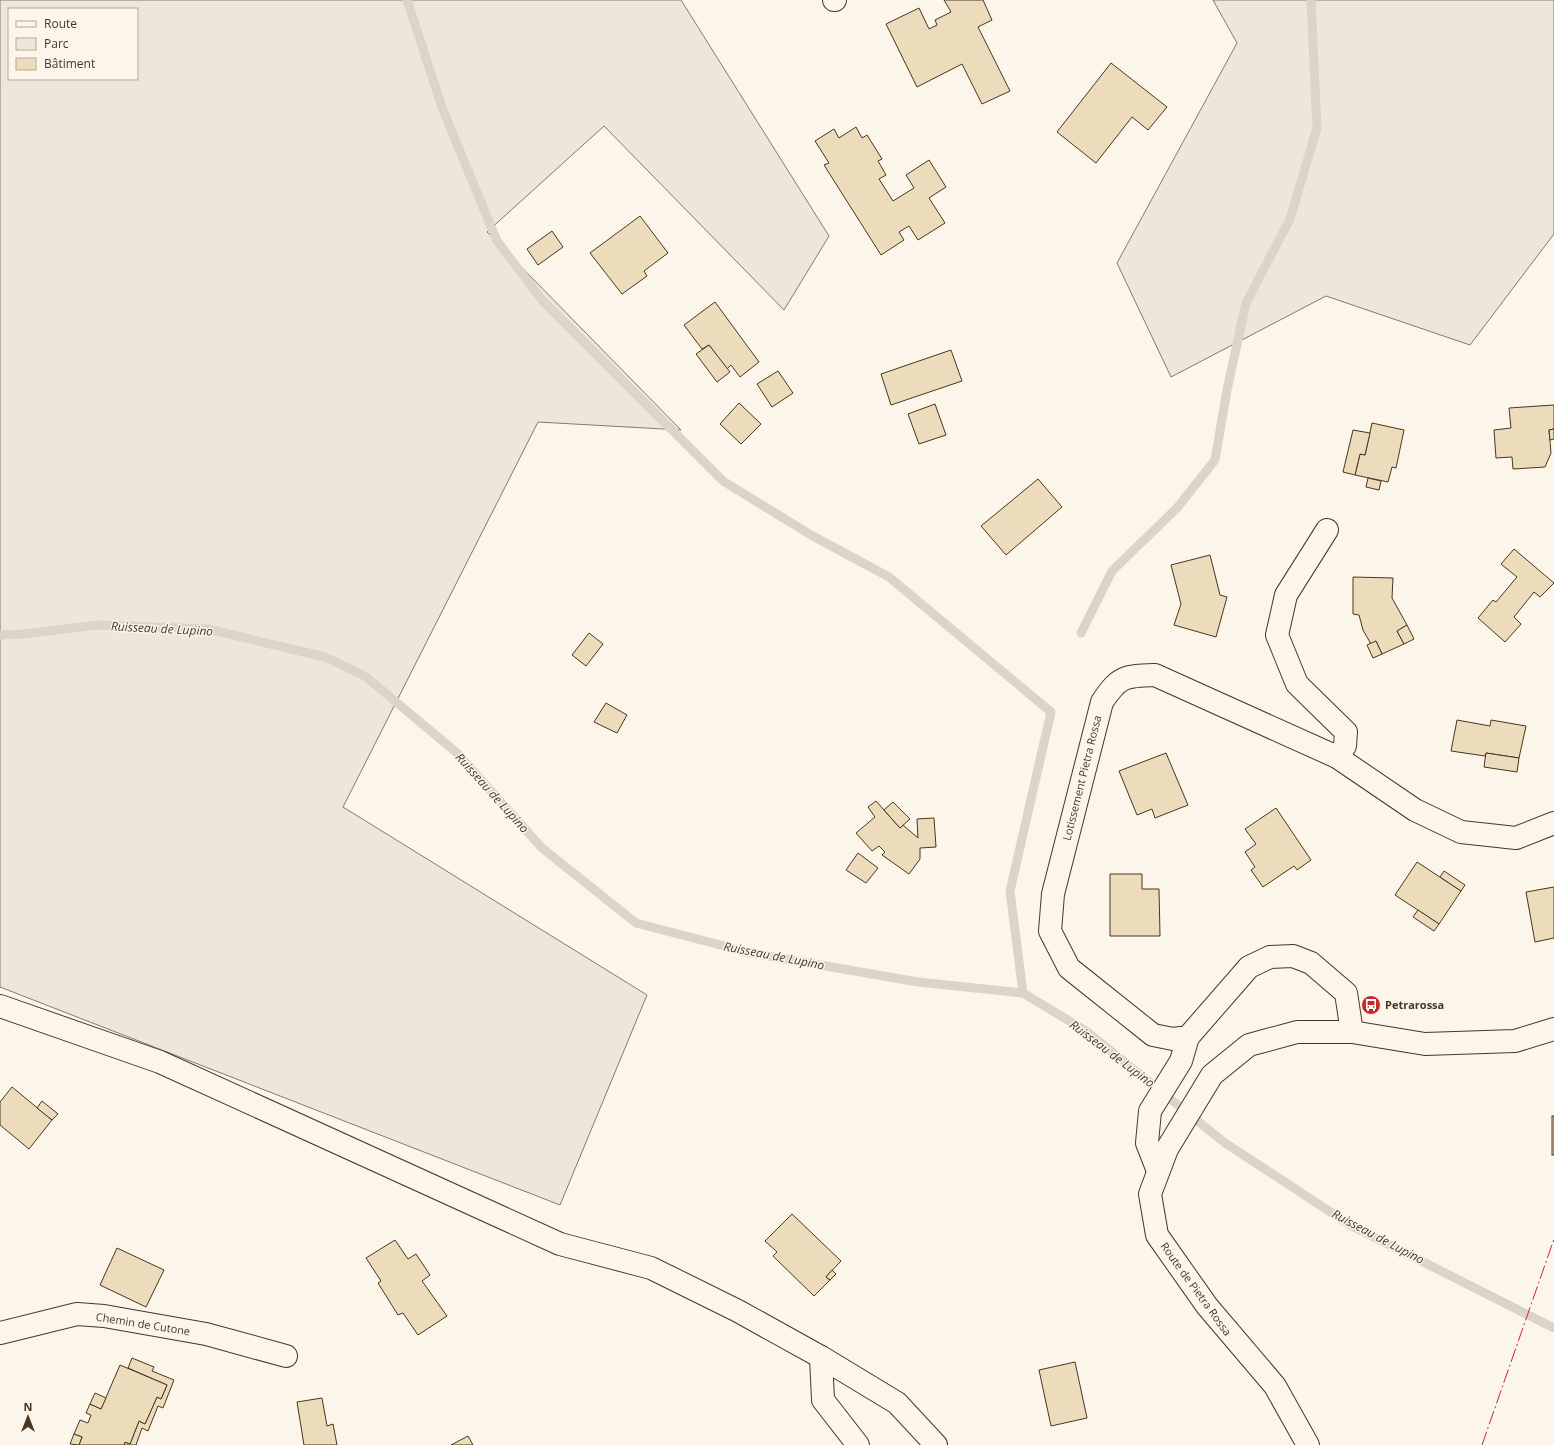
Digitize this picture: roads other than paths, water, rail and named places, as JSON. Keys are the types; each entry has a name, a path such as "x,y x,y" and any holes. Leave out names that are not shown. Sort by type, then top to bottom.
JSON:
{"street":[{"path":"1327,530 1286,595 1277,635 1297,684 1346,732 1345,746 1337,757"},
{"name":"Lotissement Pietra Rossa","path":"1188,1037 1173,1039 1153,1035 1068,968 1050,931 1052,894 1102,702 1113,686 1131,676 1155,675 1337,757 1415,810 1461,832 1516,838 1554,823"},
{"path":"1158,1171 1147,1143 1150,1110 1172,1078 1181,1061 1188,1037 1249,967 1270,957 1293,956 1310,963 1346,993 1352,1032"},
{"path":"0,1006 160,1062 560,1244 651,1268 738,1311 821,1357 897,1403 936,1445"},
{"name":"Route de Pietra Rossa","path":"1308,1445 1275,1386 1207,1306 1157,1235 1150,1194 1167,1149 1212,1075 1249,1044 1297,1032 1352,1032 1425,1044 1515,1041 1554,1029"},
{"name":"Chemin de Cutone","path":"0,1333 77,1314 104,1316 206,1334 286,1356"},
{"path":"821,1357 823,1400 858,1445"}],"waterway":[{"path":"407,0 443,110 497,241 542,300 723,481 811,535 889,577 1051,712 1010,891 1023,993"},
{"path":"1081,633 1112,571 1177,508 1215,460 1227,390 1246,303 1290,219 1317,128 1311,0"},
{"name":"Ruisseau de Lupino","path":"0,635 24,634 97,625 208,629 325,657 365,676 457,753 542,848 636,923 751,953 918,982 1023,993 1086,1031 1225,1143 1352,1226 1554,1328"}],"place":[{"name":"Petrarossa","path":"1371,1005"}]}
